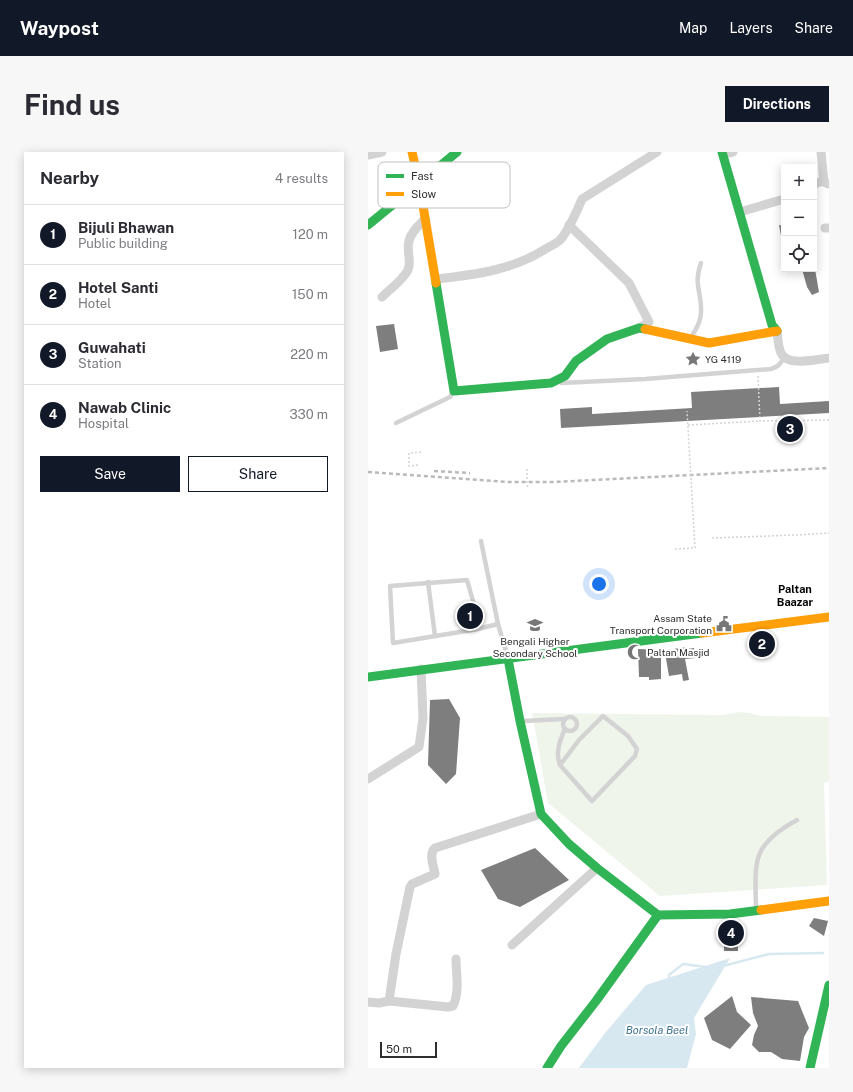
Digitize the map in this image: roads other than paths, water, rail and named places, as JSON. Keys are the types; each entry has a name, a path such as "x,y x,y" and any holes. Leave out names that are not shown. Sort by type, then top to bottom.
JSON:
{"main road":[{"path":"412,152 414,162"},
{"path":"444,162 457,152"},
{"path":"423,208 454,391 551,383 565,376 576,361 607,339 639,328 709,343 777,331 772,325 728,152"},
{"path":"368,225 388,208"},
{"path":"368,676 829,618"},
{"path":"508,659 541,814 569,844 597,868 658,915 730,914 829,901"},
{"path":"547,1068 561,1046 596,1001 658,915"},
{"path":"810,1068 829,986"}],"street":[{"path":"368,155 382,152"},
{"path":"436,279 468,276 504,268 536,255 560,240 578,211 582,199 657,152"},
{"path":"817,182 827,184 821,152"},
{"path":"743,211 781,200"},
{"path":"382,297 408,269 410,262 408,242 414,230 425,219"},
{"path":"569,225 629,283 649,322 639,328"},
{"path":"777,331 781,353 784,358 802,361 829,358"},
{"path":"368,779 419,747 423,718 421,669"},
{"path":"389,1001 396,954 410,887 412,884 436,874 431,855 432,851 435,848 541,814"},
{"path":"512,945 597,868"},
{"path":"368,1002 379,1003 389,1001 448,1007 453,1006 456,1001 457,990 456,959"}],"lane":[{"path":"690,339 697,327 702,312 697,282 700,263"},
{"path":"551,383 645,379 757,371 776,368 780,365 784,358"},
{"path":"396,423 450,397 454,391"},
{"path":"480,541 498,624 508,659"},
{"path":"478,629 467,580 390,586 393,643 478,629 498,624"},
{"path":"428,582 435,636"},
{"path":"560,765 579,740 603,716 628,736 637,749 636,756 592,801 560,765 557,759 559,742 565,729 563,724 564,719"},
{"path":"520,721 564,719 572,717 576,721 577,726 573,730 568,731 565,729"},
{"path":"756,911 755,869 759,853 770,839 780,830 797,820"}],"water":[{"name":"Borsola Beel","path":"730,958 694,1018 696,1034 687,1068 579,1068 605,1033 646,985"}],"waterway":[{"path":"723,966 769,954 823,953"},
{"path":"669,981 669,975 683,964 706,967"}],"railway":[{"path":"368,472 509,482 554,482 829,468"},
{"path":"434,471 470,473"}],"place":[{"name":"YG 4119","path":"693,359"},
{"name":"Guwahati","path":"790,429"},
{"name":"Bijuli Bhawan","path":"470,616"},
{"name":"Assam State Transport Corporation","path":"724,624"},
{"name":"Bengali Higher Secondary School","path":"535,625"},
{"name":"Hotel Santi","path":"762,644"},
{"name":"Paltan Masjid","path":"635,652"},
{"name":"Nawab Clinic","path":"731,933"}],"district":[{"name":"Paltan Baazar","path":"795,595"}]}
